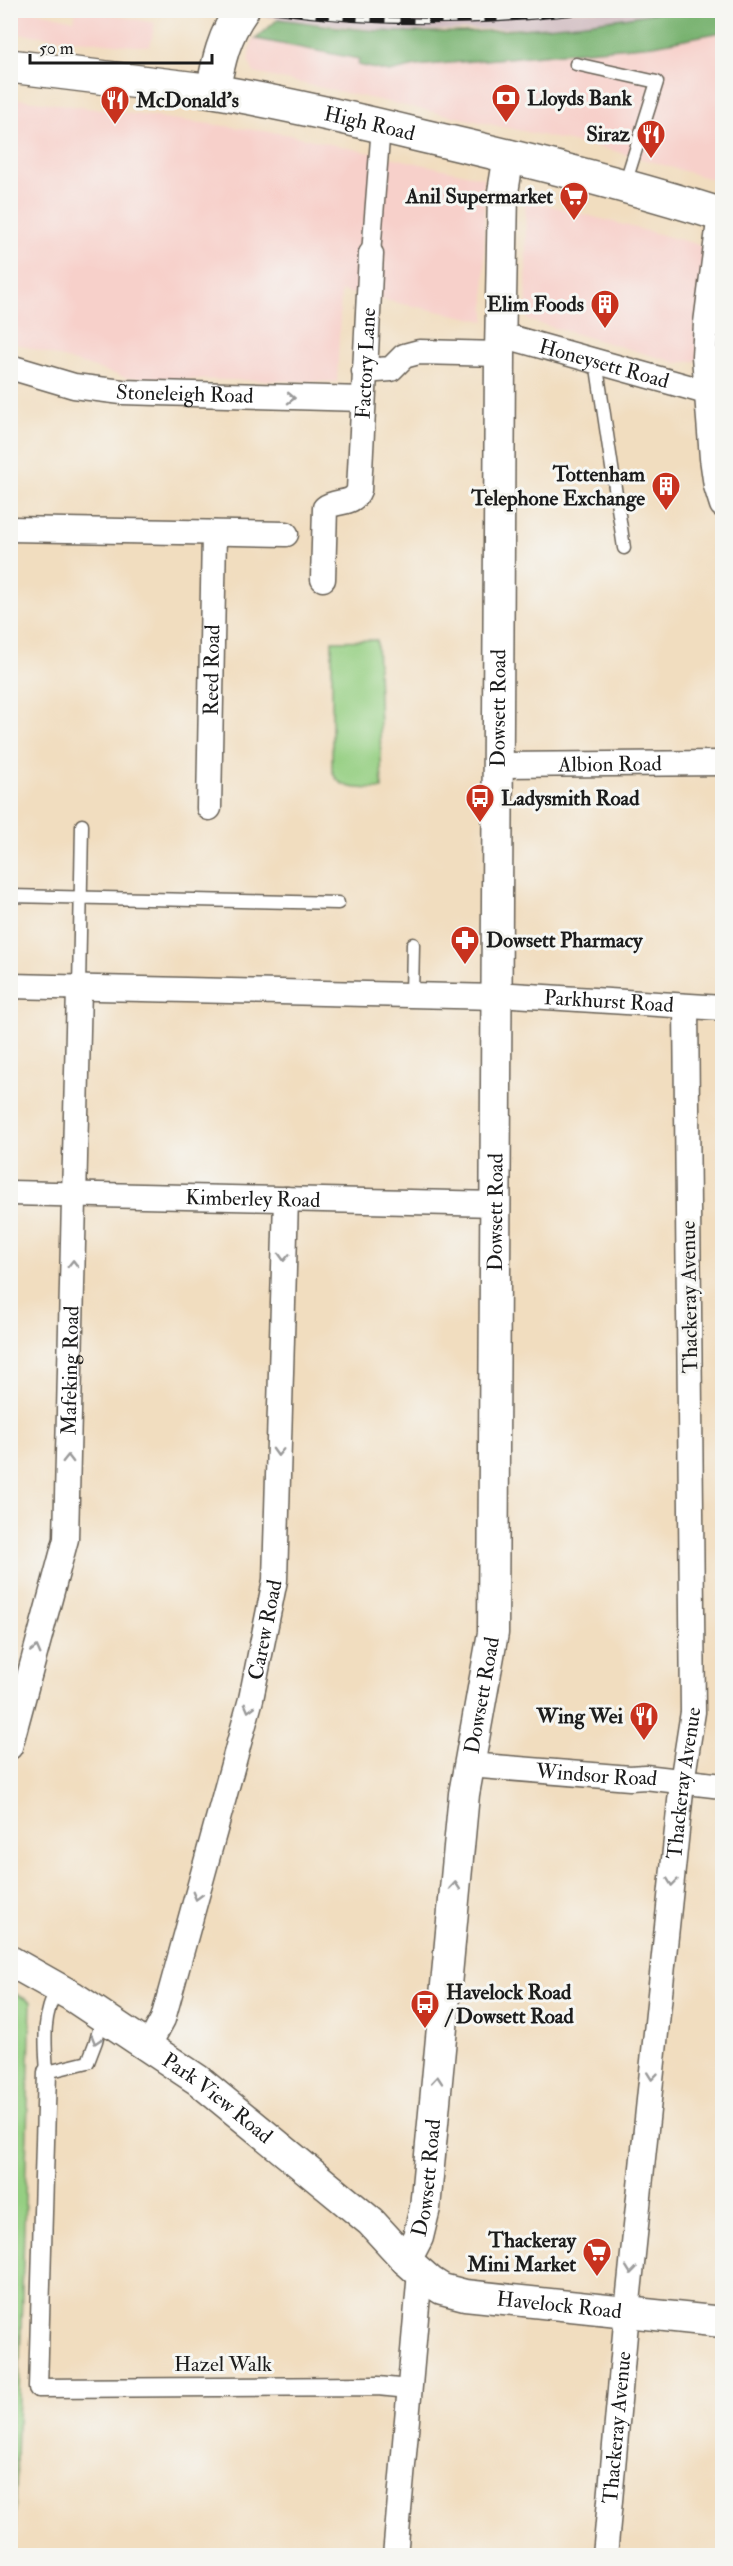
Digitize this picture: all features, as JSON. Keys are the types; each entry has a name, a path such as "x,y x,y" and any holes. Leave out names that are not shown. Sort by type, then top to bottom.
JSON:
{"main road":[{"path":"213,91 228,33 242,10"},
{"name":"High Road","path":"10,66 213,91 279,102 509,155 721,214"}],"street":[{"name":"Factory Lane","path":"323,579 325,508 351,501 359,490 371,254 381,126"},
{"name":"Dowsett Road","path":"413,2266 425,2208 463,1806 493,1633 501,344 503,192 509,155"},
{"path":"721,214 706,323 706,392 715,477 723,505"},
{"name":"Honeysett Road","path":"364,371 390,369 404,356 419,352 501,344 596,361 706,392"},
{"name":"Stoneleigh Road","path":"10,366 86,388 145,394 363,399"},
{"path":"10,529 286,534"},
{"name":"Reed Road","path":"209,808 214,533"},
{"name":"Albion Road","path":"498,765 723,763"},
{"path":"10,986 497,996"},
{"name":"Mafeking Road","path":"10,1747 66,1539 79,988"},
{"name":"Parkhurst Road","path":"497,996 723,1008"},
{"name":"Thackeray Avenue","path":"605,2556 627,2312 682,1782 693,1712 686,1006"},
{"name":"Kimberley Road","path":"10,1193 496,1204"},
{"name":"Carew Road","path":"149,2045 163,2019 251,1699 274,1580 286,1199"},
{"name":"Windsor Road","path":"470,1765 630,1778 645,1777 723,1786"},
{"name":"Park View Road","path":"10,1961 149,2045 198,2080 371,2222 413,2266"},
{"name":"Hazel Walk","path":"47,2072 38,2388 378,2386 409,2389"},
{"path":"395,2556 409,2389 413,2266"},
{"name":"Havelock Road","path":"413,2266 436,2286 453,2293 723,2322"}],"lane":[{"path":"576,64 657,82 625,186"},
{"path":"596,361 624,548"},
{"path":"79,988 82,825"},
{"path":"10,896 338,903"},
{"path":"412,995 413,944"},
{"path":"58,1988 49,2005 46,2023 47,2072 88,2062 102,2016"}],"shaded area":[{"path":"11,11 35,11 74,20 76,11 91,11 155,23 150,46 134,46 11,33"},
{"path":"216,11 671,11 599,22 539,27 395,32"},
{"path":"722,32 722,182 614,151 254,73 248,60 253,38 359,59 358,65 389,72 416,66 654,45"},
{"path":"11,98 286,134 484,178 485,321 341,291 337,382 127,378 11,342"},
{"path":"525,199 693,243 722,254 722,358 678,363 527,320"}],"green space":[{"path":"671,10 722,11 722,32 654,45 416,66 389,72 358,65 359,59 256,39 278,19 381,31 465,32 569,25"},
{"path":"377,640 382,789 352,787 340,782 332,770 332,641"},
{"path":"10,1991 31,2002 14,2556 10,2555"}],"railway":[{"path":"274,10 354,19 434,21 513,18 593,10"}],"place":[{"name":"Lloyds Bank","path":"506,124"},
{"name":"McDonald's","path":"115,126"},
{"name":"Siraz","path":"651,160"},
{"name":"Anil Supermarket","path":"574,222"},
{"name":"Elim Foods","path":"605,330"},
{"name":"Tottenham Telephone Exchange","path":"666,512"},
{"name":"Ladysmith Road","path":"480,824"},
{"name":"Dowsett Pharmacy","path":"465,966"},
{"name":"Wing Wei","path":"644,1742"},
{"name":"Havelock Road / Dowsett Road","path":"425,2030"},
{"name":"Thackeray Mini Market","path":"597,2278"}]}
